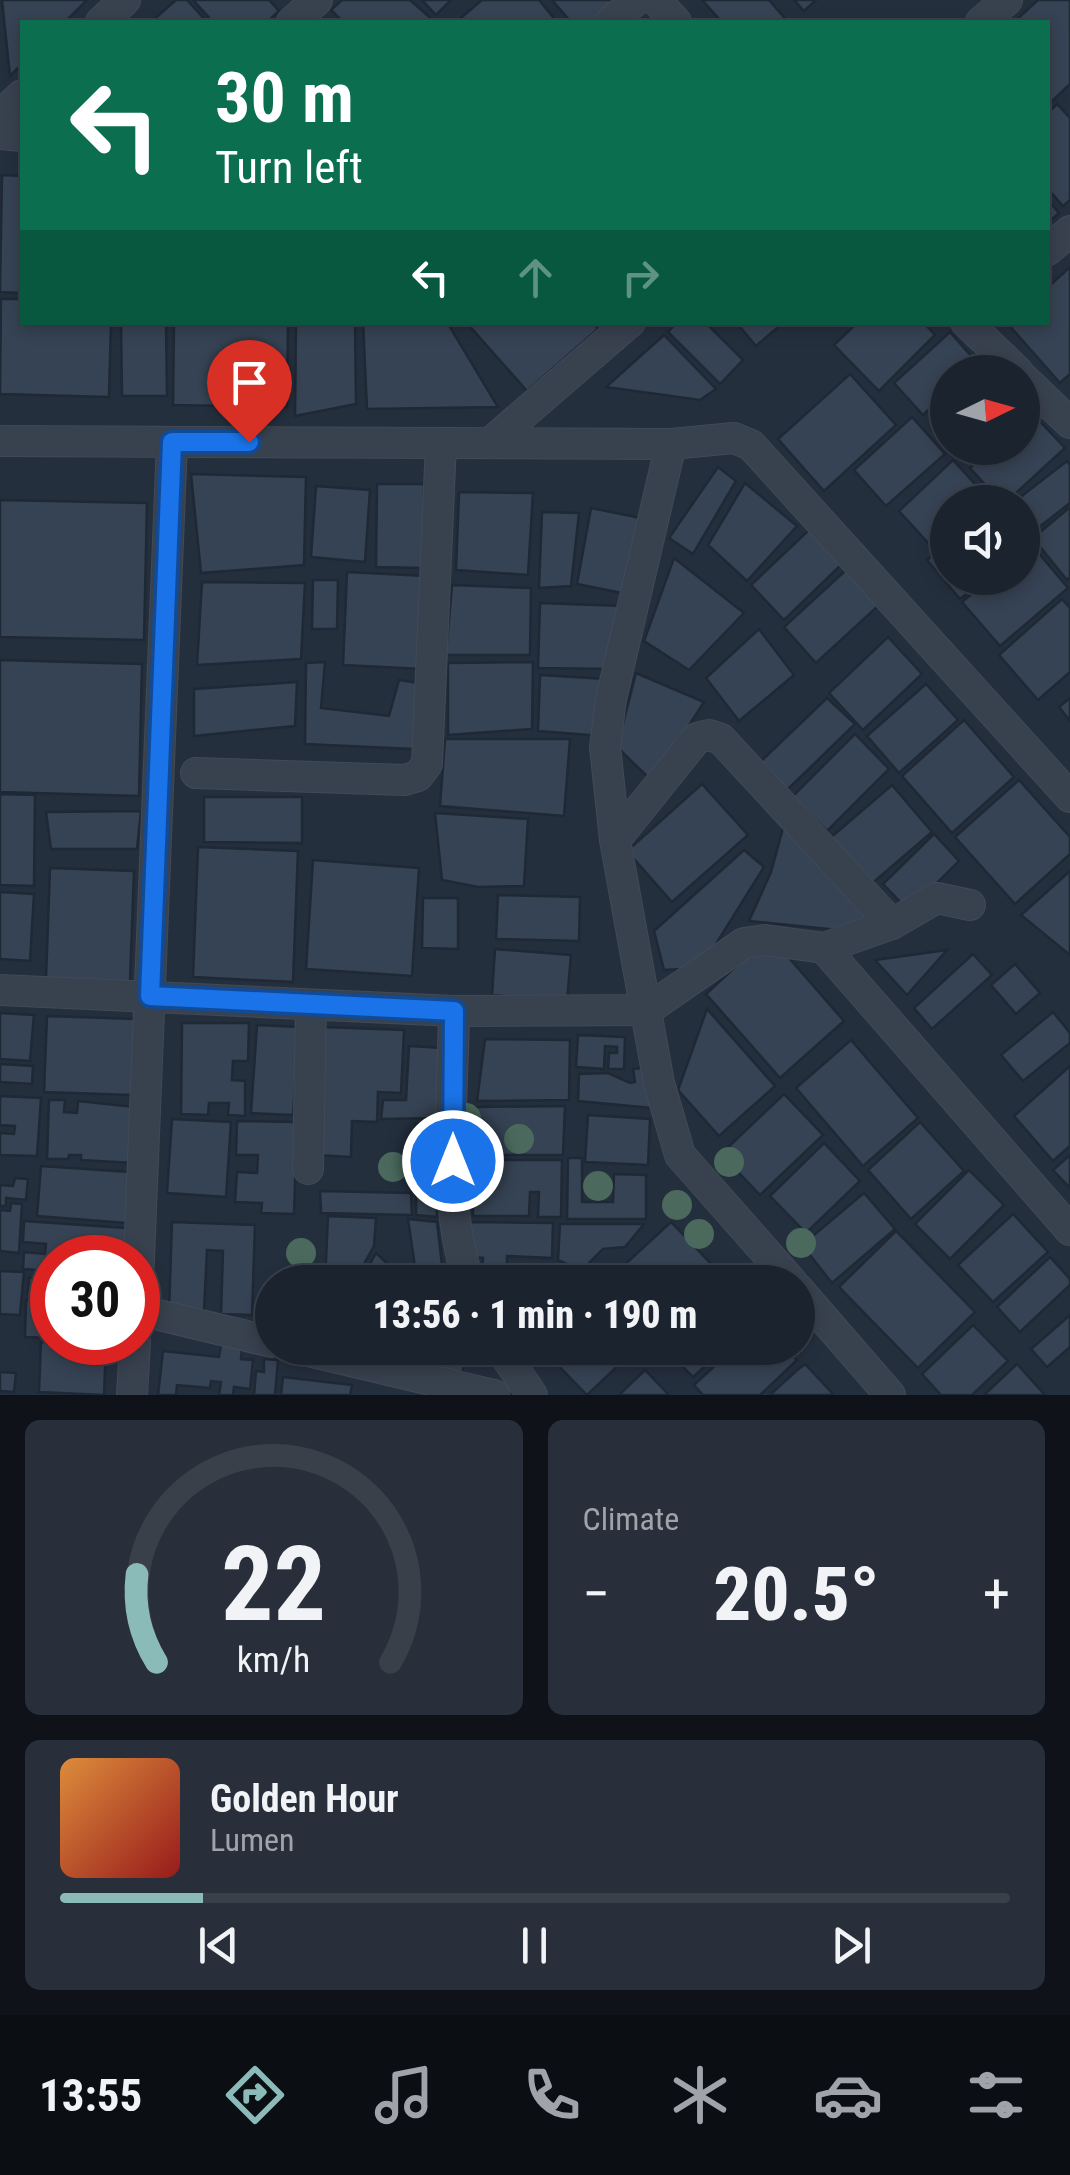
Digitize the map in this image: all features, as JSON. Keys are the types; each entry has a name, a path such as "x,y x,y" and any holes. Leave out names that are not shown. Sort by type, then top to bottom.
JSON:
{"street":[{"path":"102,20 125,0"},
{"path":"294,20 317,0"},
{"path":"614,20 636,0"},
{"path":"656,0 674,20"},
{"path":"982,20 1007,0"},
{"path":"0,115 20,96"},
{"path":"1050,248 1070,231"},
{"path":"490,443 627,325"},
{"path":"969,325 1000,355"},
{"path":"1040,394 1070,423"},
{"path":"0,441 671,444 734,438 751,445 1070,797"},
{"path":"140,1235 172,442"},
{"path":"196,773 404,780 418,776 427,764 442,443"},
{"path":"671,444 611,699 605,748 615,840 659,1083 680,1155 777,1265"},
{"path":"615,840 696,738 709,735 721,739 892,924"},
{"path":"0,990 454,1011 647,1010 744,943 764,940 824,948 892,924 937,898 970,905"},
{"path":"824,948 1070,1230"},
{"path":"308,1169 311,1006"},
{"path":"454,1011 453,1198 463,1265"},
{"path":"815,1309 890,1395"},
{"path":"160,1315 255,1338"},
{"path":"132,1395 134,1365"},
{"path":"367,1365 494,1395"},
{"path":"512,1365 532,1395"}],"building":[{"path":"2,0 87,0 67,20 20,20 20,66 10,76"},
{"path":"176,0 187,0 205,20 153,20"},
{"path":"193,0 269,0 279,11 269,20 211,20"},
{"path":"342,0 410,0 433,20 341,20 331,10"},
{"path":"422,0 451,0 436,15"},
{"path":"482,0 539,0 555,20 458,20"},
{"path":"552,0 618,0 594,20 569,20"},
{"path":"702,0 769,0 786,20 720,20"},
{"path":"794,0 816,0 804,11"},
{"path":"1038,0 1070,0 1070,84 1050,103 1050,20 1016,20"},
{"path":"1057,104 1070,118 1070,200 1063,206 1050,191 1050,111"},
{"path":"2,175 20,176 20,293 0,292"},
{"path":"1050,202 1059,213 1050,221"},
{"path":"1070,267 1070,374 1060,383 1040,360 1040,355 1035,355 1009,325 1050,325 1050,285"},
{"path":"1,299 20,299 20,325 111,325 109,397 0,394"},
{"path":"121,325 166,325 167,396 122,396"},
{"path":"174,325 288,325 287,407 173,405"},
{"path":"296,325 355,325 356,404 295,416"},
{"path":"363,325 449,325 498,407 367,409"},
{"path":"469,325 595,325 598,329 527,391"},
{"path":"674,325 708,325 743,360 720,384 668,332"},
{"path":"738,325 780,325 756,346"},
{"path":"855,325 926,325 935,335 879,391 834,345"},
{"path":"950,332 970,355 930,355 930,409 923,415 894,383"},
{"path":"664,335 716,389 700,400 606,387"},
{"path":"850,374 896,425 824,491 778,439"},
{"path":"912,417 930,437 933,465 886,506 854,470"},
{"path":"1040,422 1065,448 1025,485 986,485 970,468 1040,465"},
{"path":"1067,461 1070,465 1070,503 1040,526 1040,485 1036,485"},
{"path":"948,465 958,465 976,485 930,485 930,545 899,511"},
{"path":"718,467 736,481 693,554 669,538"},
{"path":"191,474 306,477 304,565 201,573"},
{"path":"745,483 797,526 747,581 708,545"},
{"path":"377,484 424,484 424,568 376,567"},
{"path":"316,486 370,490 365,562 311,557"},
{"path":"459,492 533,493 528,575 456,570"},
{"path":"0,500 147,503 144,640 0,637"},
{"path":"1070,507 1067,580 1040,547 1040,532"},
{"path":"591,508 641,518 627,594 577,584"},
{"path":"542,512 579,513 571,586 539,588"},
{"path":"810,529 842,564 784,620 751,585"},
{"path":"1040,555 1068,588 1000,646 962,602 970,595 1040,595"},
{"path":"674,558 744,613 689,670 644,641"},
{"path":"846,570 878,606 816,663 784,627"},
{"path":"347,572 426,576 422,669 343,665"},
{"path":"313,580 338,580 337,629 312,629"},
{"path":"202,582 305,583 301,659 197,665"},
{"path":"452,585 531,588 530,655 446,655"},
{"path":"1062,599 1070,608 1070,672 1038,700 999,655"},
{"path":"540,603 624,606 611,669 538,668"},
{"path":"759,629 794,675 739,721 706,678"},
{"path":"888,637 922,674 863,730 829,693"},
{"path":"0,660 142,664 139,796 0,792"},
{"path":"325,662 321,708 389,716 399,680 419,683 413,749 305,744 306,663"},
{"path":"533,662 532,729 448,735 448,663"},
{"path":"636,673 704,702 653,782 617,747"},
{"path":"540,675 606,679 603,736 538,731"},
{"path":"297,682 295,726 194,736 194,689"},
{"path":"926,684 958,720 899,773 867,736"},
{"path":"827,698 855,724 787,790 758,764"},
{"path":"1070,698 1070,721 1059,707"},
{"path":"964,720 1014,777 952,833 902,776"},
{"path":"855,734 889,769 827,831 793,796"},
{"path":"445,739 570,739 564,816 440,806"},
{"path":"1019,780 1070,837 1070,854 1015,904 955,837"},
{"path":"702,784 748,835 672,902 627,851"},
{"path":"892,785 932,832 869,886 829,839"},
{"path":"0,794 35,795 34,886 0,885"},
{"path":"204,797 302,797 302,843 204,842"},
{"path":"141,811 137,849 51,849 46,812"},
{"path":"435,813 528,819 524,886 478,887 442,880"},
{"path":"786,817 879,920 838,930 749,921 771,872"},
{"path":"934,834 959,861 909,911 883,884"},
{"path":"198,847 298,851 293,982 193,977"},
{"path":"744,850 764,867 701,968 664,970 654,931"},
{"path":"313,860 419,868 412,976 306,969"},
{"path":"50,868 134,871 130,982 46,978"},
{"path":"1070,871 1070,955 1021,915"},
{"path":"0,892 34,894 30,961 0,959"},
{"path":"498,895 580,897 579,941 496,939"},
{"path":"423,898 458,898 458,949 422,948"},
{"path":"495,949 571,955 567,1001 492,995"},
{"path":"947,950 907,995 875,960"},
{"path":"783,951 844,1021 780,1078 706,994 745,958"},
{"path":"973,954 992,975 932,1029 914,1008"},
{"path":"1015,964 1040,993 1016,1014 991,985"},
{"path":"707,1009 775,1086 719,1136 678,1090"},
{"path":"1053,1012 1070,1033 1070,1043 1023,1081 1001,1055"},
{"path":"0,1013 34,1015 30,1061 0,1059"},
{"path":"47,1016 136,1019 132,1095 44,1092"},
{"path":"182,1023 249,1023 248,1061 233,1061 232,1080 245,1081 245,1116 228,1115 229,1103 209,1103 208,1115 181,1114"},
{"path":"257,1025 299,1027 293,1115 251,1113"},
{"path":"322,1027 404,1030 401,1093 378,1092 377,1122 352,1121 351,1157 317,1155"},
{"path":"578,1035 625,1037 624,1069 608,1069 609,1053 617,1053 617,1047 605,1046 604,1069 576,1067"},
{"path":"485,1039 570,1040 569,1100 477,1101"},
{"path":"851,1040 918,1118 863,1166 796,1088"},
{"path":"409,1046 443,1048 439,1118 381,1119 383,1100 406,1100"},
{"path":"0,1064 33,1066 32,1084 0,1082"},
{"path":"1070,1066 1070,1146 1053,1161 1014,1116"},
{"path":"642,1068 652,1108 578,1101 579,1074 608,1073 630,1083 635,1082 633,1069"},
{"path":"784,1094 823,1135 760,1195 721,1154"},
{"path":"0,1096 41,1098 37,1156 0,1155 0,1133 14,1134 15,1126 0,1125"},
{"path":"49,1100 65,1100 64,1112 77,1113 78,1101 135,1107 133,1163 81,1160 81,1155 47,1159"},
{"path":"565,1106 563,1155 474,1155 476,1107"},
{"path":"588,1115 650,1119 648,1165 585,1162"},
{"path":"172,1119 231,1122 226,1197 167,1193"},
{"path":"237,1121 297,1122 294,1214 261,1213 262,1203 235,1202 237,1172 257,1173 258,1155 236,1155"},
{"path":"920,1122 964,1171 911,1219 868,1170"},
{"path":"416,1124 437,1125 437,1217 416,1215"},
{"path":"824,1143 860,1181 806,1233 770,1196"},
{"path":"1070,1155 1070,1188 1053,1170"},
{"path":"568,1158 582,1158 582,1202 613,1202 614,1174 646,1175 646,1219 567,1219"},
{"path":"474,1160 562,1160 561,1217 538,1217 539,1192 530,1192 529,1216 473,1216 473,1180 497,1180 497,1173 474,1173"},
{"path":"41,1166 130,1172 126,1223 37,1216"},
{"path":"969,1170 1004,1205 950,1259 915,1224"},
{"path":"15,1178 28,1179 26,1200 6,1198 6,1206 0,1206 0,1185 13,1186"},
{"path":"320,1191 411,1193 412,1215 321,1213"},
{"path":"864,1193 895,1229 832,1283 802,1245"},
{"path":"11,1203 22,1204 19,1253 0,1251 0,1210 10,1211"},
{"path":"1013,1214 1048,1252 993,1302 958,1265"},
{"path":"328,1216 376,1218 374,1246 363,1265 326,1265"},
{"path":"408,1219 437,1222 442,1265 415,1265"},
{"path":"24,1221 126,1228 126,1235 30,1235 30,1243 23,1242"},
{"path":"172,1222 255,1225 252,1315 221,1314 223,1251 207,1250 204,1311 169,1310"},
{"path":"469,1222 553,1223 552,1258 507,1256 507,1265 482,1265 483,1258 468,1257"},
{"path":"671,1222 712,1265 624,1265"},
{"path":"560,1224 644,1224 625,1247 603,1249 587,1265 568,1265 558,1260"},
{"path":"896,1231 975,1312 918,1368 839,1287"},
{"path":"24,1252 30,1253 30,1269 23,1269"},
{"path":"376,1253 389,1265 369,1265"},
{"path":"1050,1257 1070,1279 1070,1285 1020,1332 997,1307"},
{"path":"0,1271 24,1272 20,1315 0,1314"},
{"path":"26,1300 30,1300 30,1337 25,1337"},
{"path":"1070,1315 1070,1347 1047,1367 1031,1349"},
{"path":"973,1325 1008,1361 972,1395 941,1395 922,1374"},
{"path":"221,1345 242,1347 241,1359 253,1360 250,1389 234,1387 233,1395 219,1395 221,1382 211,1381 210,1388 177,1385 176,1395 158,1395 163,1351 219,1357"},
{"path":"1017,1364 1045,1395 984,1395"},
{"path":"40,1365 105,1365 104,1395 39,1392"},
{"path":"264,1365 278,1365 275,1395 254,1395 256,1371 264,1372"},
{"path":"405,1365 465,1365 461,1376"},
{"path":"558,1365 619,1365 587,1395"},
{"path":"681,1365 707,1365 693,1377"},
{"path":"716,1365 792,1365 760,1395 703,1395 694,1385"},
{"path":"806,1365 834,1395 770,1395"},
{"path":"645,1370 669,1395 619,1395"},
{"path":"0,1372 16,1373 14,1392 0,1391"},
{"path":"283,1377 352,1385 350,1395 281,1395"}],"route":[{"path":"249,442 172,442 150,996 454,1011 453,1161"}]}
